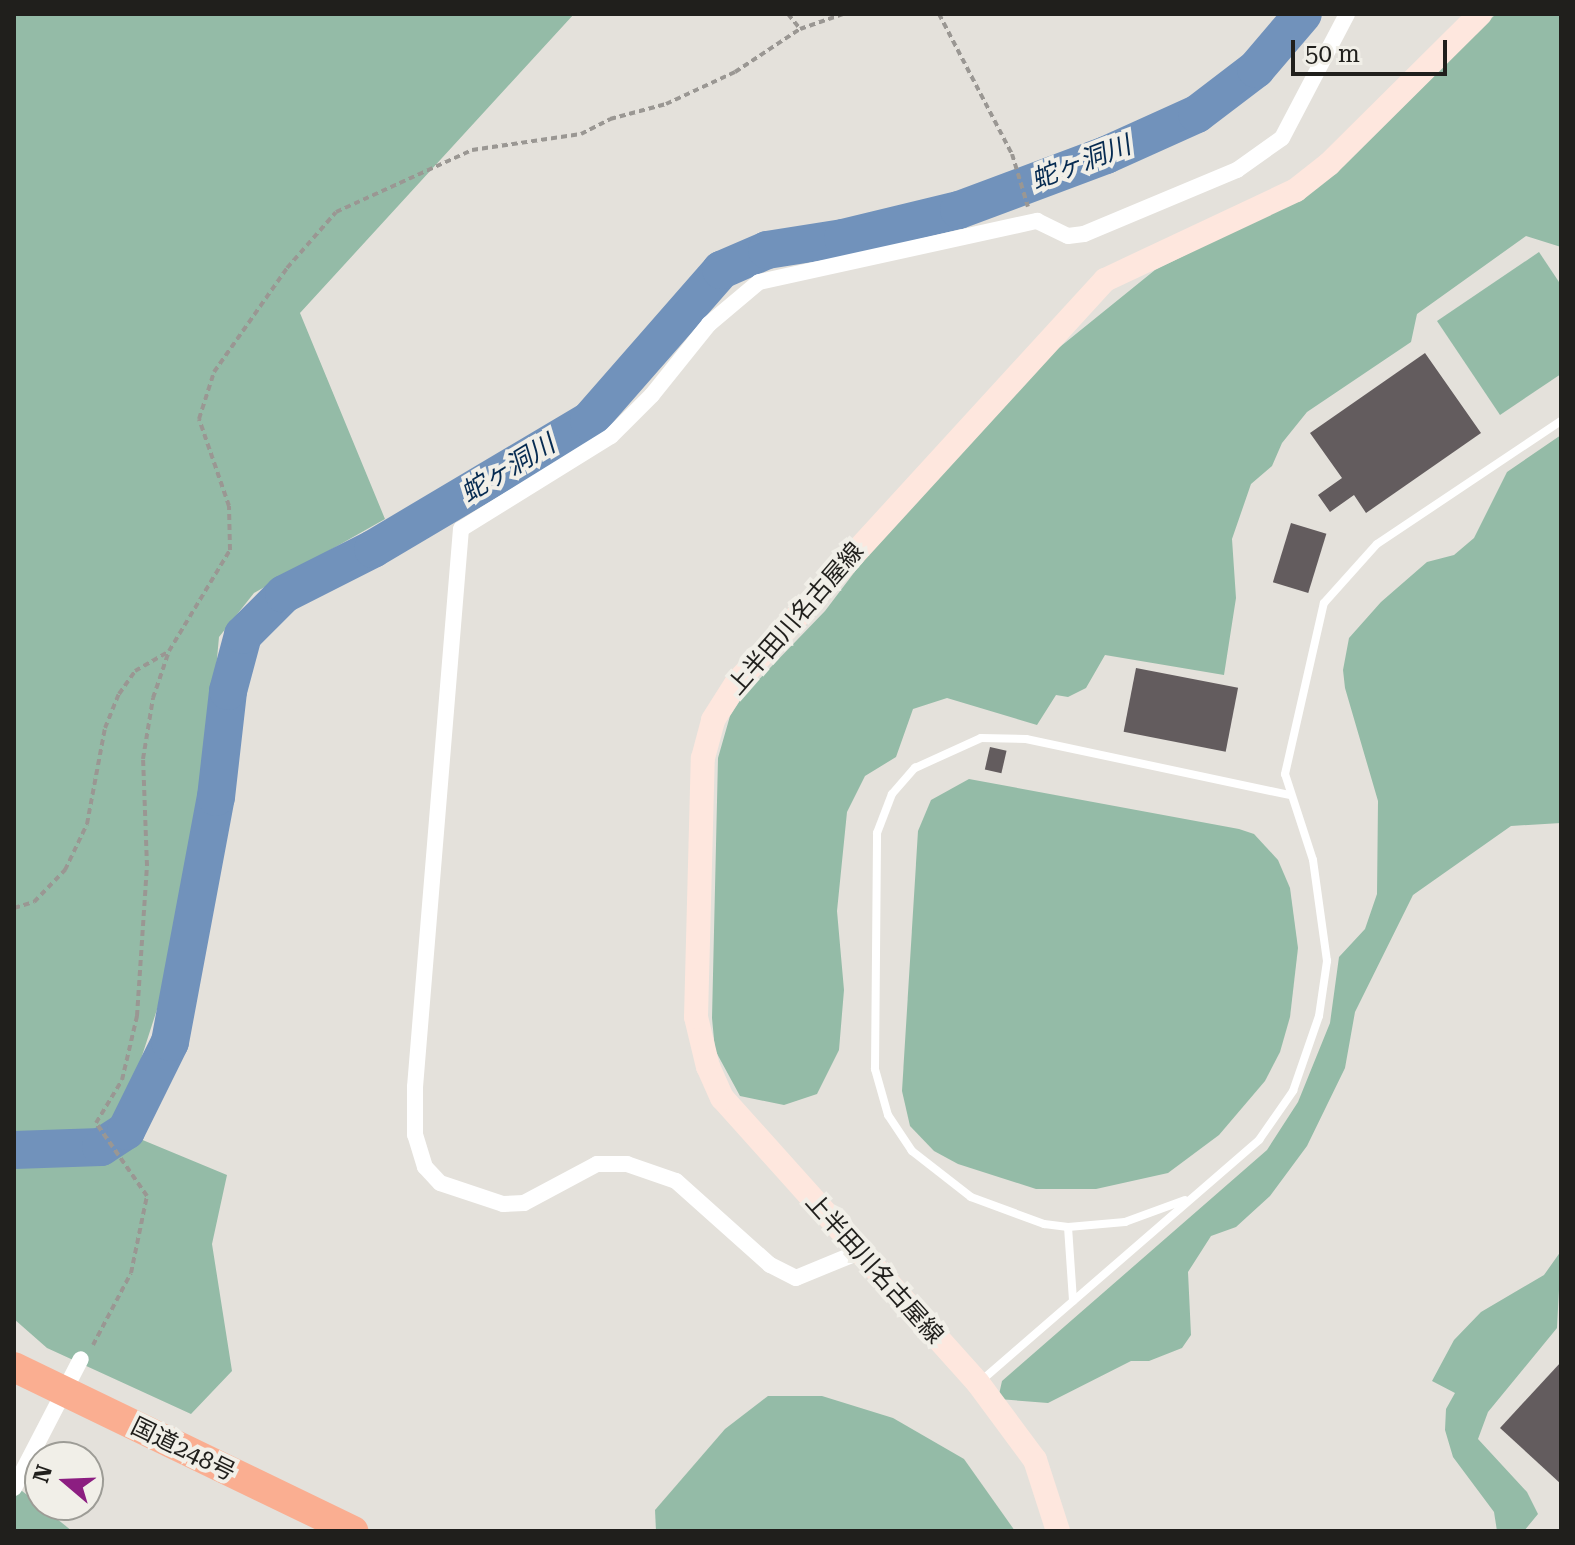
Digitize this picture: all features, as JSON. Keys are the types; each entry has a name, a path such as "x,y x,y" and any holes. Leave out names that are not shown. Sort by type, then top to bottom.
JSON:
{"highway":[{"name":"国道248号","path":"14,1367 353,1531"}],"main road":[{"name":"上半田川名古屋線","path":"1058,1531 1035,1460 978,1383 722,1098 708,1067 696,1017 703,758 713,720 737,682 1105,280 1296,190 1329,164 1480,14"}],"street":[{"path":"859,1252 796,1278 770,1265 676,1181 627,1164 597,1164 524,1203 503,1204 440,1183 425,1167 415,1135 415,1087 461,529 532,489 611,436 652,395 709,324 759,282 1037,221 1068,236 1084,234 1237,170 1282,138 1347,14"},
{"path":"14,1488 81,1359"}],"lane":[{"path":"978,1383 1259,1140 1284,1104 1319,1016 1327,961 1313,860 1289,795 1285,774 1324,603 1377,544 1561,421"},
{"path":"1193,1197 1125,1222 1068,1227 1017,1218 971,1197 930,1169 888,1115 875,1069 873,851 892,794 932,757 981,738 1004,736 1289,795"},
{"path":"1068,1227 1073,1301"}],"path":[{"path":"788,14 800,29"},
{"path":"81,1359 104,1331 131,1273 142,1235 147,1196 96,1123 122,1080 137,1016 147,866 143,759 153,698 169,651 230,550 229,506 199,419 204,392 287,268 336,212 472,150 581,134 610,119 666,104 735,72 800,29 843,14"},
{"path":"939,14 1015,163 1030,211"},
{"path":"14,908 34,902 65,870 87,824 105,728 119,694 135,671 169,651"}],"green space":[{"path":"14,14 574,14 300,313 385,519 254,593 219,637 208,757 180,938 141,1059 133,1136 227,1175 212,1244 232,1371 191,1414 47,1348 14,1319"},
{"path":"1496,14 1561,14 1561,247 1526,236 1417,314 1411,342 1307,412 1282,443 1272,466 1251,484 1232,539 1236,598 1224,675 1105,655 1086,688 1068,697 1056,695 1037,725 947,698 913,709 896,757 865,776 847,812 837,911 844,990 839,1050 817,1094 784,1105 740,1096 715,1050 712,1018 718,758 730,716 743,696 825,611 872,549 1045,359 1155,270 1302,197"},
{"path":"1539,252 1561,285 1561,374 1500,415 1437,321"},
{"path":"1561,435 1561,823 1511,826 1413,895 1355,1012 1345,1068 1307,1146 1270,1196 1236,1227 1211,1236 1188,1272 1191,1335 1182,1348 1149,1361 1131,1361 1048,1403 998,1399 1002,1381 1267,1150 1298,1102 1330,1023 1339,957 1365,929 1377,894 1378,801 1345,688 1343,670 1349,638 1381,602 1427,562 1454,555 1474,538 1507,472"},
{"path":"969,779 1239,829 1254,834 1278,860 1290,888 1298,948 1290,1017 1280,1052 1265,1081 1219,1135 1168,1173 1096,1189 1036,1189 958,1164 934,1151 910,1126 902,1091 918,831 931,800"},
{"path":"1561,1251 1557,1328 1488,1412 1478,1439 1527,1492 1538,1514 1524,1531 1497,1531 1494,1512 1453,1457 1445,1430 1446,1409 1455,1393 1432,1381 1454,1340 1481,1312 1544,1275"},
{"path":"768,1396 822,1396 893,1418 964,1459 1015,1531 656,1531 655,1510 725,1429"},
{"path":"14,1485 24,1492 24,1521 60,1521 72,1531 14,1531"}],"building":[{"path":"1425,353 1481,433 1366,513 1354,495 1330,512 1318,495 1342,478 1310,433"},
{"path":"1291,523 1326,534 1308,593 1273,582"},
{"path":"1136,668 1238,688 1226,752 1124,732"},
{"path":"990,747 1007,751 1001,773 985,769"},
{"path":"1561,1362 1561,1484 1500,1428"}],"waterway":[{"name":"蛇ヶ洞川","path":"14,1150 101,1147 126,1131 170,1042 216,797 228,691 243,635 284,594 373,549 589,421 721,270 767,250 843,238 959,210 1106,155 1197,114 1256,69 1303,14"}]}
